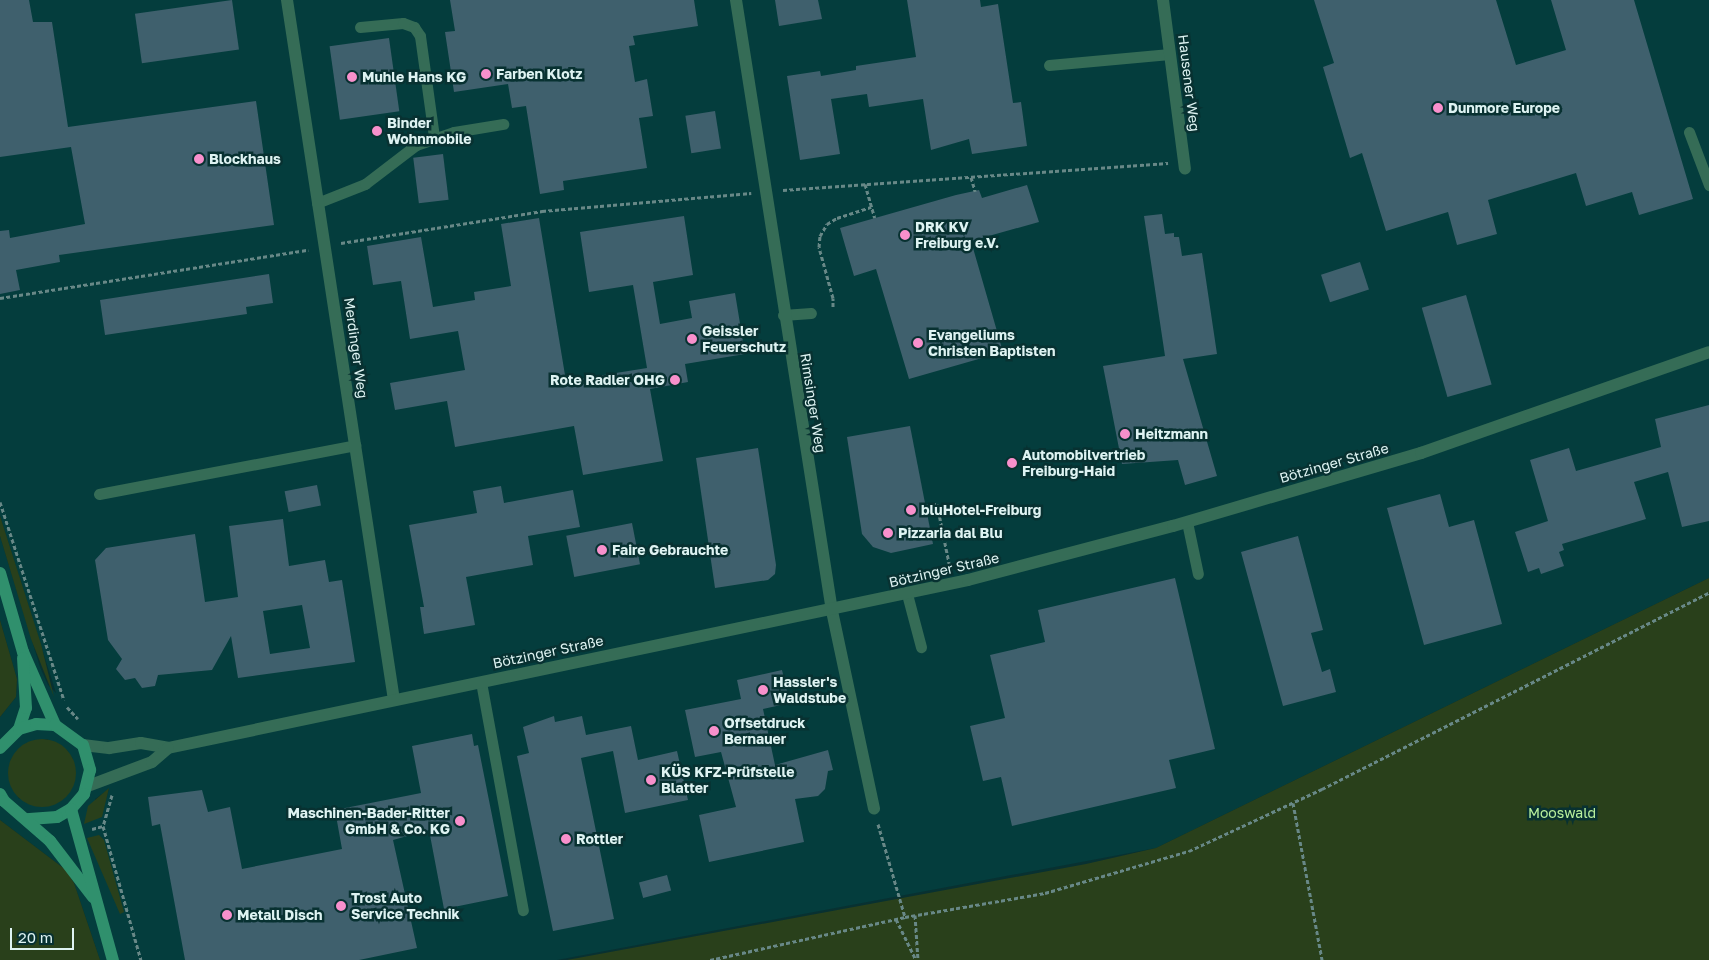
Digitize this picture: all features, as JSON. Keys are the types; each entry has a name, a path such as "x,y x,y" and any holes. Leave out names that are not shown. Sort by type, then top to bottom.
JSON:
{"main road":[{"path":"0,573 23,652 55,725 83,745 90,770 88,786 71,809 57,817 26,819"},
{"path":"0,748 19,729 26,708 23,652"},
{"path":"19,729 36,724 55,725"},
{"path":"1,798 50,841 96,902"},
{"path":"71,809 90,868 96,902 113,960"}],"street":[{"name":"Merdinger Weg","path":"287,0 394,700"},
{"name":"Rimsinger Weg","path":"736,0 783,315 832,611 874,809"},
{"name":"Hausener Weg","path":"1163,0 1184,166"},
{"name":"Bötzinger Straße","path":"83,745 109,748 141,743 168,748 832,611 954,584 1187,522 1422,453 1709,352"},
{"name":"Bötzinger Straße","path":"88,786 152,762 168,748"}],"lane":[{"path":"360,27 404,23 414,27 420,36 434,137"},
{"path":"1049,65 1170,54"},
{"path":"317,203 354,191 416,145 434,137 503,124"},
{"path":"1690,132 1709,184"},
{"path":"783,315 811,313"},
{"path":"98,494 355,445"},
{"path":"1187,522 1198,574"},
{"path":"907,594 921,647"},
{"path":"481,682 523,910"}],"path":[{"path":"0,298 326,248 349,241 542,211 765,191 971,177 1184,166"},
{"path":"971,177 975,191"},
{"path":"865,184 875,218"},
{"path":"832,307 834,298 819,247 820,236 827,224 837,218 871,207"},
{"path":"0,502 66,706"},
{"path":"926,506 937,504 954,584"},
{"path":"710,960 915,915 1045,893 1189,851 1293,803 1709,593"},
{"path":"112,777 114,789 103,826 141,960"},
{"path":"1293,803 1322,960"},
{"path":"874,809 905,917"},
{"path":"915,915 917,960"},
{"path":"896,920 917,960"}],"shaded area":[{"path":"0,0 1709,0 1709,578 1156,848 557,960 100,960 74,883 66,870 0,820 0,717 16,697 17,679 0,620 0,536 40,667 48,685 56,693 0,516","holes":["47,739 67,750 73,759 19,799 9,780 11,759 26,744","109,789 102,812 102,817 95,799"]}],"green space":[{"path":"0,516 41,644 54,697 31,639 0,536"},
{"name":"Mooswald","path":"1709,578 1709,960 567,960 1086,864 1156,848"},
{"path":"0,620 17,679 16,697 0,717"},
{"path":"42,739 55,742 66,749 73,760 76,773 73,786 66,797 55,804 42,807 29,804 18,797 11,786 8,773 11,760 18,749 29,742"},
{"path":"109,788 102,817 84,824 88,806"},
{"path":"0,820 66,870 74,883 100,960 0,960"},
{"path":"99,835 104,840 124,912 120,914 87,838"}],"building":[{"path":"0,0 29,0 33,22 52,22 68,127 256,101 274,225 59,255 60,262 16,270 20,290 0,294 0,231 9,230 10,238 85,224 71,147 0,157"},
{"path":"232,0 239,50 142,63 135,14"},
{"path":"450,0 694,0 698,26 633,36 635,45 629,46 635,82 647,79 653,116 639,118 647,168 563,181 564,190 540,194 526,106 512,108 508,84 454,92 445,32 455,31"},
{"path":"775,0 818,0 822,19 779,26"},
{"path":"907,0 980,0 981,7 998,4 1013,103 1021,102 1027,146 972,154 969,139 931,150 923,99 869,107 867,94 831,99 840,154 800,160 787,76 820,71 821,76 856,70 856,66 916,57"},
{"path":"1314,0 1496,0 1516,65 1566,50 1551,0 1634,0 1693,199 1639,215 1632,192 1586,206 1576,173 1488,200 1497,234 1457,245 1448,212 1386,231 1362,153 1350,158 1323,67 1334,63"},
{"path":"389,38 399,111 340,120 330,46"},
{"path":"715,111 721,149 691,153 685,116"},
{"path":"443,154 449,200 419,203 413,158"},
{"path":"1027,185 1039,222 971,241 1003,352 909,379 876,269 854,276 840,228 956,195 979,190 982,198"},
{"path":"1162,214 1165,234 1174,233 1174,237 1179,237 1182,256 1202,253 1217,354 1183,359 1217,476 1185,485 1178,460 1122,464 1103,366 1165,356 1144,216"},
{"path":"684,216 693,275 653,282 660,324 692,318 689,301 735,293 745,354 685,364 688,382 650,389 663,461 583,475 574,426 455,447 447,401 395,410 390,383 465,370 458,331 410,339 401,281 373,285 367,246 421,237 433,307 475,300 474,292 511,286 501,224 539,218 566,381 647,368 633,285 589,292 580,232"},
{"path":"1360,262 1369,290 1330,302 1321,275"},
{"path":"269,274 273,303 246,307 247,314 105,335 100,300"},
{"path":"1466,295 1492,384 1447,397 1422,308"},
{"path":"1709,405 1709,521 1682,527 1668,472 1634,482 1646,519 1562,544 1564,550 1559,552 1564,566 1541,574 1539,568 1528,572 1515,532 1548,521 1530,460 1569,448 1576,471 1661,447 1655,419"},
{"path":"910,426 933,544 891,553 873,547 862,534 847,437"},
{"path":"758,448 776,565 775,574 768,580 715,588 696,458"},
{"path":"317,485 321,506 289,512 285,491"},
{"path":"501,486 504,503 573,490 580,527 528,536 533,565 466,577 475,625 424,634 420,607 424,607 409,525 477,513 473,491"},
{"path":"1440,494 1449,527 1474,520 1502,624 1424,645 1387,508"},
{"path":"283,519 289,566 325,560 329,582 342,580 355,662 238,678 231,636 212,670 158,675 155,686 142,688 135,678 125,680 116,669 122,659 108,640 95,560 106,548 195,534 205,602 238,597 229,526","holes":["302,605 310,648 270,654 263,611"]},
{"path":"632,523 640,564 574,577 566,536"},
{"path":"1298,536 1323,630 1311,633 1322,672 1330,669 1336,692 1283,706 1241,552"},
{"path":"1175,578 1215,749 1169,760 1176,788 1012,826 1001,777 983,781 970,726 1005,718 990,655 1045,642 1038,610"},
{"path":"782,670 790,703 763,709 775,765 828,750 833,770 828,771 825,789 818,796 795,799 804,842 709,862 699,815 736,807 721,752 695,757 685,710 741,699 737,680"},
{"name":"Rottler","path":"554,716 555,722 582,716 586,735 631,726 638,760 677,751 688,800 625,813 613,751 581,758 614,919 553,931 517,756 529,753 523,727"},
{"path":"472,734 474,746 478,745 508,896 444,909 429,830 393,840 417,948 359,960 185,960 160,824 152,826 148,797 202,790 208,812 230,807 242,869 342,849 335,810 421,793 412,746"},
{"path":"667,875 671,890 643,898 639,883"}],"place":[{"name":"Farben Klotz","path":"486,74"},
{"name":"Muhle Hans KG","path":"352,77"},
{"name":"Dunmore Europe","path":"1438,108"},
{"name":"Binder Wohnmobile","path":"377,131"},
{"name":"Blockhaus","path":"199,159"},
{"name":"DRK KV Freiburg e.V.","path":"905,235"},
{"name":"Geissler Feuerschutz","path":"692,339"},
{"name":"Evangeliums Christen Baptisten","path":"918,343"},
{"name":"Rote Radler OHG","path":"675,380"},
{"name":"Heitzmann","path":"1125,434"},
{"name":"Automobilvertrieb Freiburg-Haid","path":"1012,463"},
{"name":"bluHotel-Freiburg","path":"911,510"},
{"name":"Pizzaria dal Blu","path":"888,533"},
{"name":"Faire Gebrauchte","path":"602,550"},
{"name":"Hassler's Waldstube","path":"763,690"},
{"name":"Offsetdruck Bernauer","path":"714,731"},
{"name":"KÜS KFZ-Prüfstelle Blatter","path":"651,780"},
{"name":"Maschinen-Bader-Ritter GmbH & Co. KG","path":"460,821"},
{"name":"Rottler","path":"566,839"},
{"name":"Trost Auto Service Technik","path":"341,906"},
{"name":"Metall Disch","path":"227,915"}]}
